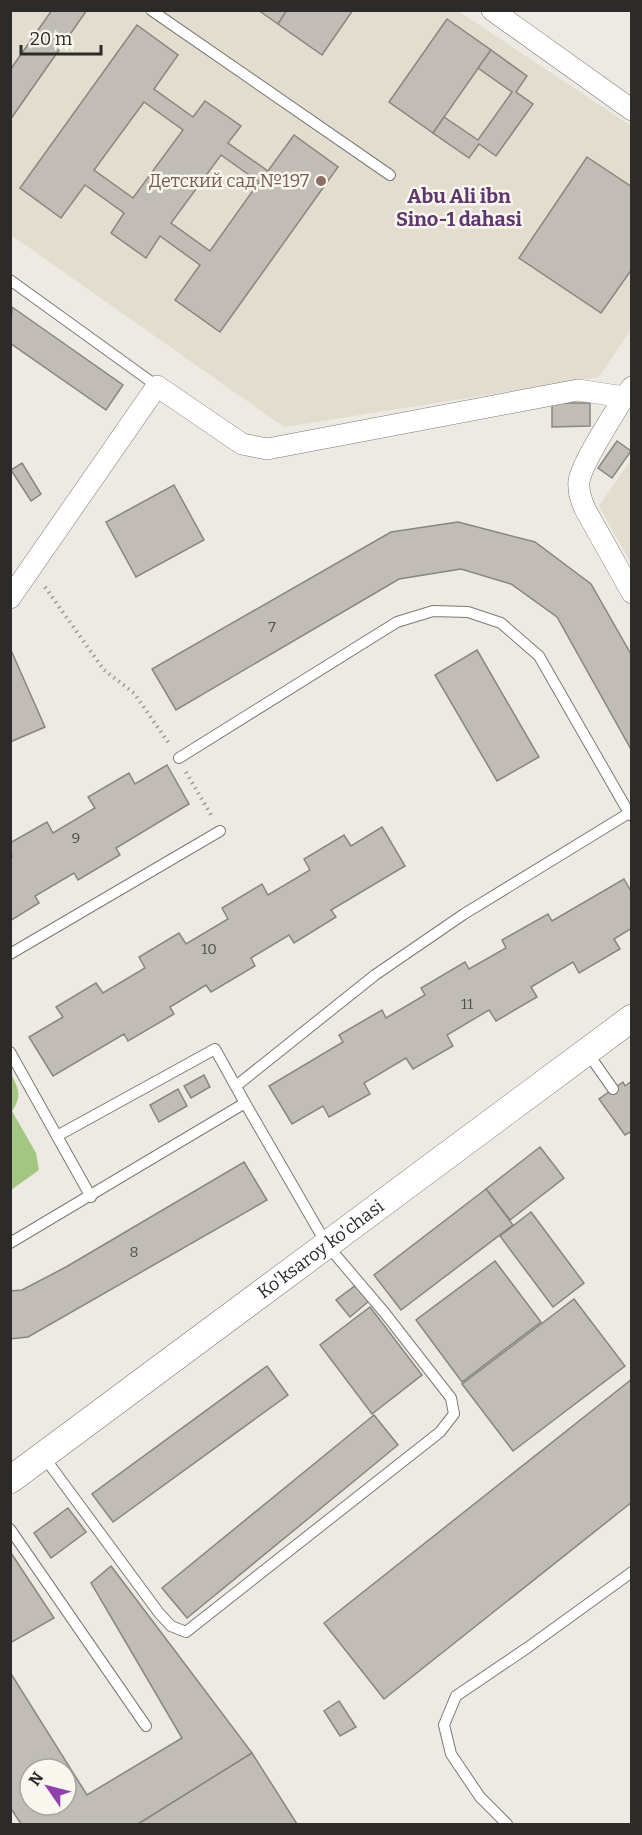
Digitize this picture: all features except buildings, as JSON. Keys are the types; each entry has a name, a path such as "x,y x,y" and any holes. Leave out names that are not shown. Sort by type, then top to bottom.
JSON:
{"street":[{"path":"492,10 632,110"},
{"path":"10,598 157,386 242,444 267,449 578,390 628,392 588,460 579,480 579,495 632,592"},
{"name":"Ko'ksaroy ko'chasi","path":"10,1480 632,1018"}],"lane":[{"path":"151,10 390,175"},
{"path":"10,280 157,386"},
{"path":"178,758 397,622 433,611 468,612 501,623 539,656 631,814 464,914 375,975 236,1086"},
{"path":"10,954 220,831"},
{"path":"44,1456 159,1613 171,1626 186,1632 440,1432 454,1414 451,1398 384,1312 327,1245 214,1049 57,1136"},
{"path":"10,1052 91,1197"},
{"path":"586,1052 613,1089"},
{"path":"10,1244 245,1103"},
{"path":"10,1529 146,1726"},
{"path":"507,1824 480,1797 451,1754 444,1725 456,1696 632,1572"}],"path":[{"path":"31,567 104,670 134,693 178,758 220,831"}],"shaded area":[{"name":"Детский сад №197","path":"11,11 458,11 631,126 631,329 599,377 284,427 11,235"},
{"path":"631,460 631,563 599,506"}],"green space":[{"path":"10,1072 18,1092 12,1111 36,1153 39,1170 11,1190"}],"place":[{"name":"Детский сад №197","path":"321,181"}],"district":[{"name":"Abu Ali ibn Sino-1 dahasi","path":"459,208"}]}
